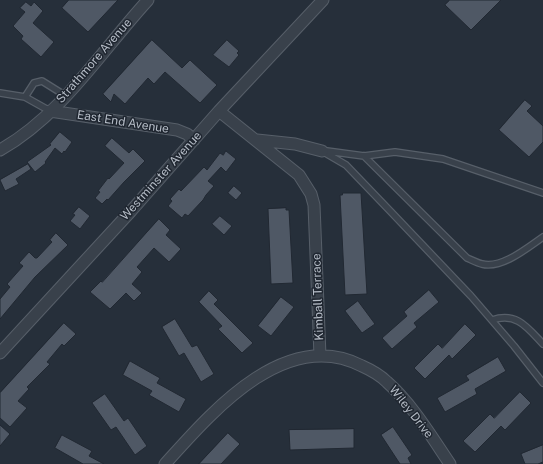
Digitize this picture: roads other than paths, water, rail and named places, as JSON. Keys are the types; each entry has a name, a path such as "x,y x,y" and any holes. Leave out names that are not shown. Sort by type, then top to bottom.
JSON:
{"street":[{"name":"Strathmore Avenue","path":"0,150 19,139 66,96 148,0"},
{"name":"Westminster Avenue","path":"0,353 131,211 219,111 323,0"},
{"name":"East End Avenue","path":"50,111 177,130 187,134 194,140"},
{"name":"Kimball Terrace","path":"165,464 211,414 245,386 286,362 320,356 314,205 311,194 299,175 219,111"},
{"path":"256,140 295,144 322,151"},
{"name":"Wiley Drive","path":"320,356 339,357 375,372 405,401 450,464"}],"lane":[{"path":"25,97 34,83 42,81 66,96"},
{"path":"0,93 25,97 50,111"},
{"path":"322,151 364,156 396,152 443,159 543,193"},
{"path":"322,151 346,165 492,320 543,383"},
{"path":"364,156 467,258 482,264 500,263 520,253 543,237"},
{"path":"492,320 508,318 519,321 525,325 543,344"}]}
